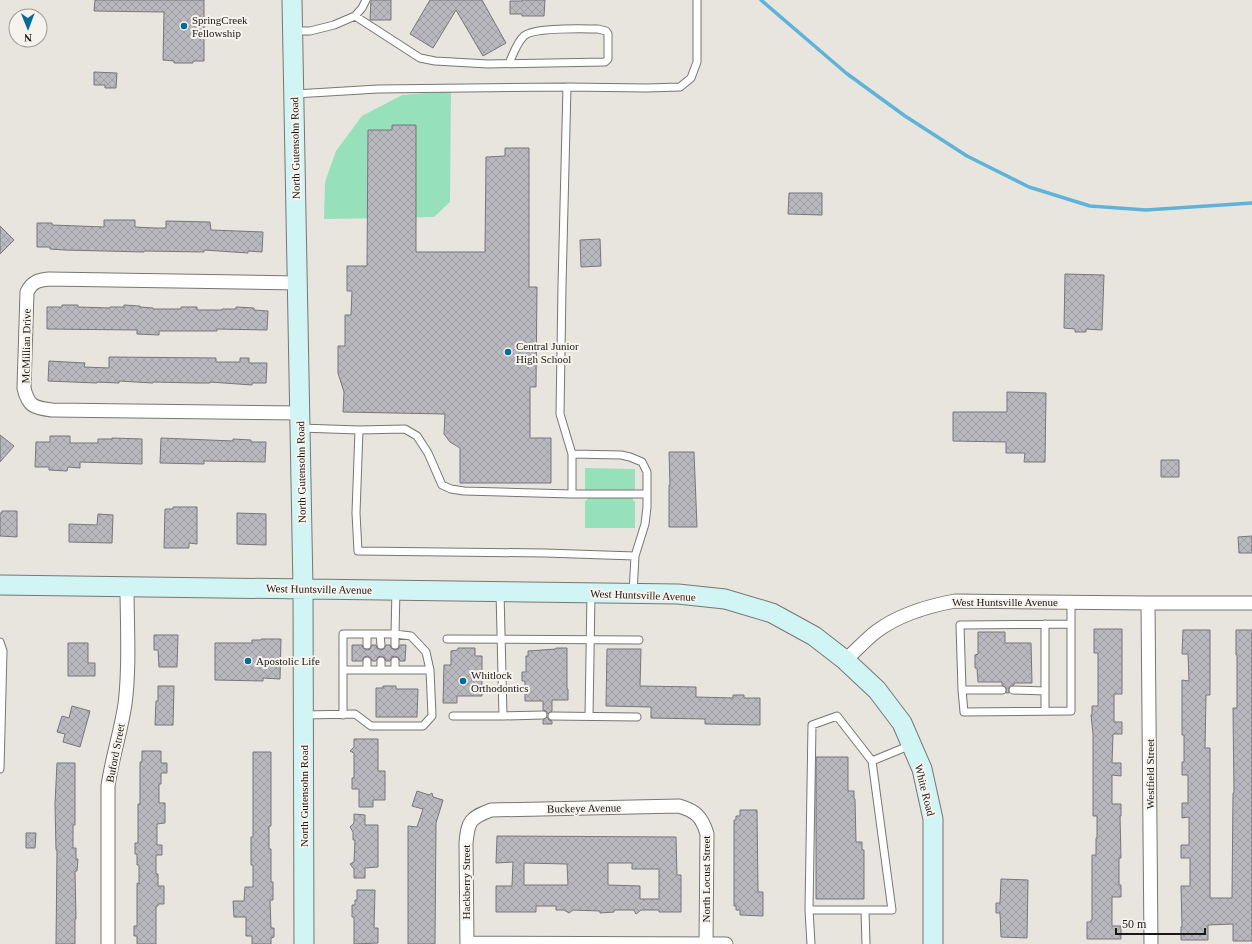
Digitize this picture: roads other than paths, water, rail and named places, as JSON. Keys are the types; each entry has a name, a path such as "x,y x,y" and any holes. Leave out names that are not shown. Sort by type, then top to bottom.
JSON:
{"main road":[{"name":"North Gutensohn Road","path":"292,0 303,589 304,944"},
{"name":"West Huntsville Avenue","path":"0,585 678,594 725,599 772,613 814,636 845,660"},
{"name":"White Road","path":"845,660 877,690 902,722 922,770 933,819 933,944"}],"street":[{"name":"McMillian Drive","path":"297,283 39,280 31,284 27,292 24,388 26,398 32,405 42,409 300,420"},
{"name":"Buford Street","path":"108,944 108,786 111,765 125,705 127,680 127,587"},
{"name":"West Huntsville Avenue","path":"845,660 878,631 902,617 927,607 955,601 1252,603"},
{"name":"Westfield Street","path":"1148,603 1151,944"},
{"name":"Buckeye Avenue","path":"471,821 481,814 491,810 679,806 690,810 698,816"},
{"name":"North Locust Street","path":"698,816 704,824 707,834 706,944"},
{"name":"Hackberry Street","path":"467,943 466,843 467,831 471,821"},
{"path":"467,943 726,944"}],"lane":[{"path":"292,31 310,31 334,25 355,16 362,8 366,0"},
{"path":"294,94 378,88 680,87 691,78 697,62 697,0"},
{"path":"355,16 420,58 435,61 509,63 605,62 608,59 608,34 606,30 598,29 529,32 522,37 509,63"},
{"path":"567,87 560,414 572,454 572,494"},
{"path":"300,420 359,430 405,429 417,436 428,453 442,485 451,489 464,491 572,494 647,494"},
{"path":"359,430 356,513 358,552 545,553 635,556"},
{"path":"572,454 621,455 630,457 642,462 647,472 645,524 635,556 633,593"},
{"path":"395,645 396,590"},
{"path":"500,592 502,716"},
{"path":"590,716 591,593"},
{"path":"1071,602 1071,624 1071,711 964,712 960,625 1071,624"},
{"path":"1045,624 1045,711"},
{"path":"303,715 343,715 355,714 372,726 423,726 432,716 430,670 426,652 411,636 396,634 343,634 343,715"},
{"path":"367,634 367,645"},
{"path":"380,634 380,645"},
{"path":"447,639 639,640"},
{"path":"0,642 3,651 0,769"},
{"path":"367,661 367,670"},
{"path":"381,661 381,670"},
{"path":"395,661 395,670"},
{"path":"343,670 430,670"},
{"path":"962,690 1002,690"},
{"path":"1013,690 1044,691"},
{"path":"453,716 543,716"},
{"path":"552,716 636,717"},
{"path":"809,910 892,910 872,761 837,716 812,725 809,910 811,944"},
{"path":"872,761 911,745"},
{"path":"866,910 866,944"}],"waterway":[{"path":"761,0 846,73 905,116 967,156 1029,187 1090,206 1146,210 1252,203"}],"place":[{"name":"SpringCreek Fellowship","path":"184,26"},
{"name":"Central Junior High School","path":"508,352"},
{"name":"Apostolic Life","path":"248,661"},
{"name":"Whitlock Orthodontics","path":"463,681"}]}
